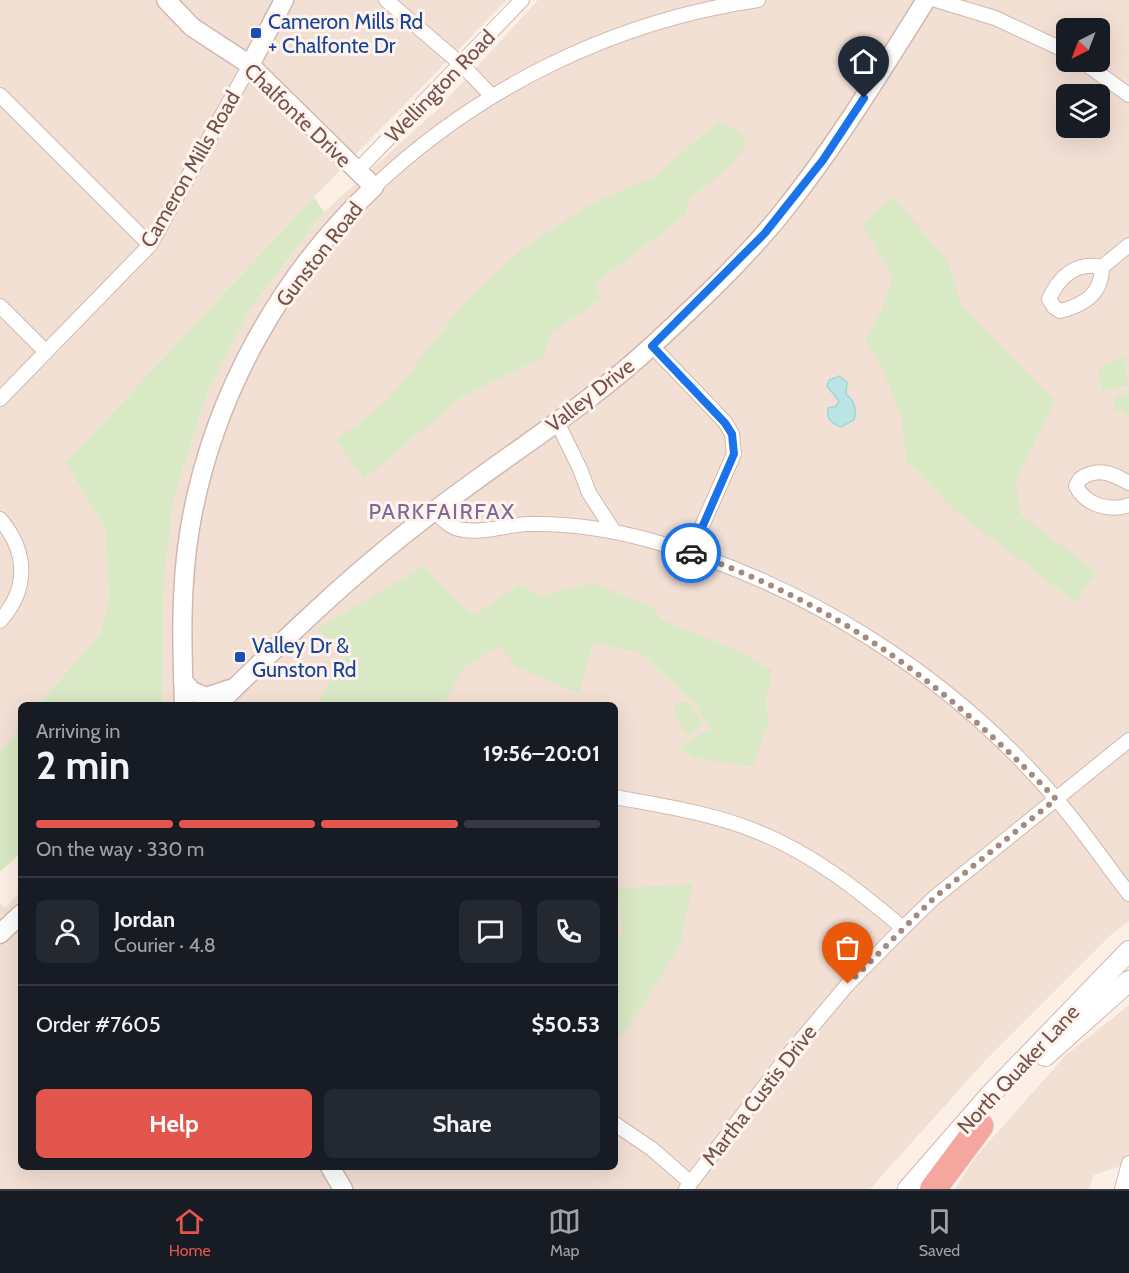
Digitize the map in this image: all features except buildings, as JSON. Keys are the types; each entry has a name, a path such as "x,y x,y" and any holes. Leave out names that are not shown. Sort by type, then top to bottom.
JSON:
{"highway":[{"path":"933,1189 981,1126"}],"main road":[{"name":"North Quaker Lane","path":"908,1189 990,1095 1129,951"},
{"name":"North Quaker Lane","path":"924,1189 1057,1045 1129,981"}],"street":[{"name":"Chalfonte Drive","path":"166,0 192,27 250,65 375,187"},
{"name":"Cameron Mills Road","path":"0,399 150,245 284,0"},
{"path":"386,0 462,65 491,95"},
{"name":"Wellington Road","path":"357,171 462,65 522,0"},
{"name":"Gunston Road","path":"184,702 183,629 189,529 208,451 231,388 258,335 279,301 348,211 416,150 491,95 584,48 619,34 711,8 758,0"},
{"name":"Valley Drive","path":"220,702 326,599 435,511 556,422 652,346 728,272 781,213 823,160 926,0"},
{"path":"936,0 995,18 1056,46"},
{"path":"1097,72 1129,95"},
{"path":"0,95 150,245"},
{"path":"1102,267 1129,245"},
{"path":"0,306 46,352"},
{"path":"652,346 720,417 732,434 734,442 734,454 690,553"},
{"path":"556,422 580,469 589,493 613,530"},
{"path":"1129,483 1113,474 1098,471 1080,478 1076,486 1090,501 1104,507 1116,508 1129,504"},
{"path":"435,511 447,525 464,530 534,524 613,530 690,553 754,577 804,601 886,650 984,726 1056,799 1129,894"},
{"path":"0,519 10,531 22,561 18,595 0,621"},
{"path":"183,681 192,691 206,697 237,686"},
{"name":"Martha Custis Drive","path":"689,1186 790,1053 848,984 903,928 935,897 1129,740"},
{"path":"618,798 699,814 759,832 824,866 860,891 903,928"},
{"path":"0,934 18,917"},
{"path":"618,1126 652,1149 689,1186"},
{"path":"1122,1189 1129,1163"},
{"path":"332,1170 343,1189"}],"shaded area":[{"path":"0,0 507,0 314,197 65,463 105,528 109,601 100,634 41,702 18,702 18,730 0,752"},
{"path":"538,0 1129,0 1129,921 1113,933 985,1061 870,1189 0,1189 0,904 5,908 18,894 18,1170 618,1170 618,702 162,702 164,579 174,497 208,391 249,311 324,212 439,108"},
{"path":"1129,1005 1129,1163 1094,1175 1089,1189 955,1189 976,1156 1067,1054"}],"green space":[{"path":"718,121 742,134 746,145 731,165 689,200 686,215 595,284 602,299 552,332 543,358 465,395 364,479 336,440 386,402 466,301 523,248 593,203 657,175"},
{"path":"314,197 324,212 249,311 208,391 174,497 164,579 162,702 41,702 100,634 109,601 105,528 65,463"},
{"path":"893,197 948,260 961,305 1055,401 1016,482 1021,515 1097,572 1075,602 955,511 906,461 902,418 882,368 865,339 882,309 893,276 861,224"},
{"path":"1124,356 1128,385 1102,391 1098,369"},
{"path":"1129,390 1129,417 1122,412 1114,412 1114,399"},
{"path":"424,566 474,615 519,584 540,596 593,583 651,606 662,620 737,650 772,670 766,703 769,723 752,767 695,758 678,748 710,728 695,704 641,653 593,643 579,693 516,667 500,646 465,666 445,702 318,702 347,653 316,629"},
{"path":"689,702 693,713 698,714 703,723 690,735 686,734 675,715 675,703"},
{"path":"18,730 18,855 0,872 0,752"},
{"path":"693,884 680,945 640,1010 620,1037 618,1036 618,938 622,935 618,888"}],"water":[{"path":"839,376 847,382 846,394 853,402 855,409 854,420 841,427 830,420 828,415 828,408 836,406 839,401 827,386 829,380"}],"way so far":[{"path":"691,553 733,568 804,601 840,620 916,670 1010,750 1056,799 935,897 848,984"}],"place":[{"name":"Cameron Mills Rd + Chalfonte Dr","path":"256,33"},
{"name":"Valley Dr & Gunston Rd","path":"240,657"}],"district":[{"name":"PARKFAIRFAX","path":"442,511"}],"route":[{"path":"691,553 727,473 734,454 734,442 725,423 652,346 696,305 765,233 823,160 864,98"}]}
